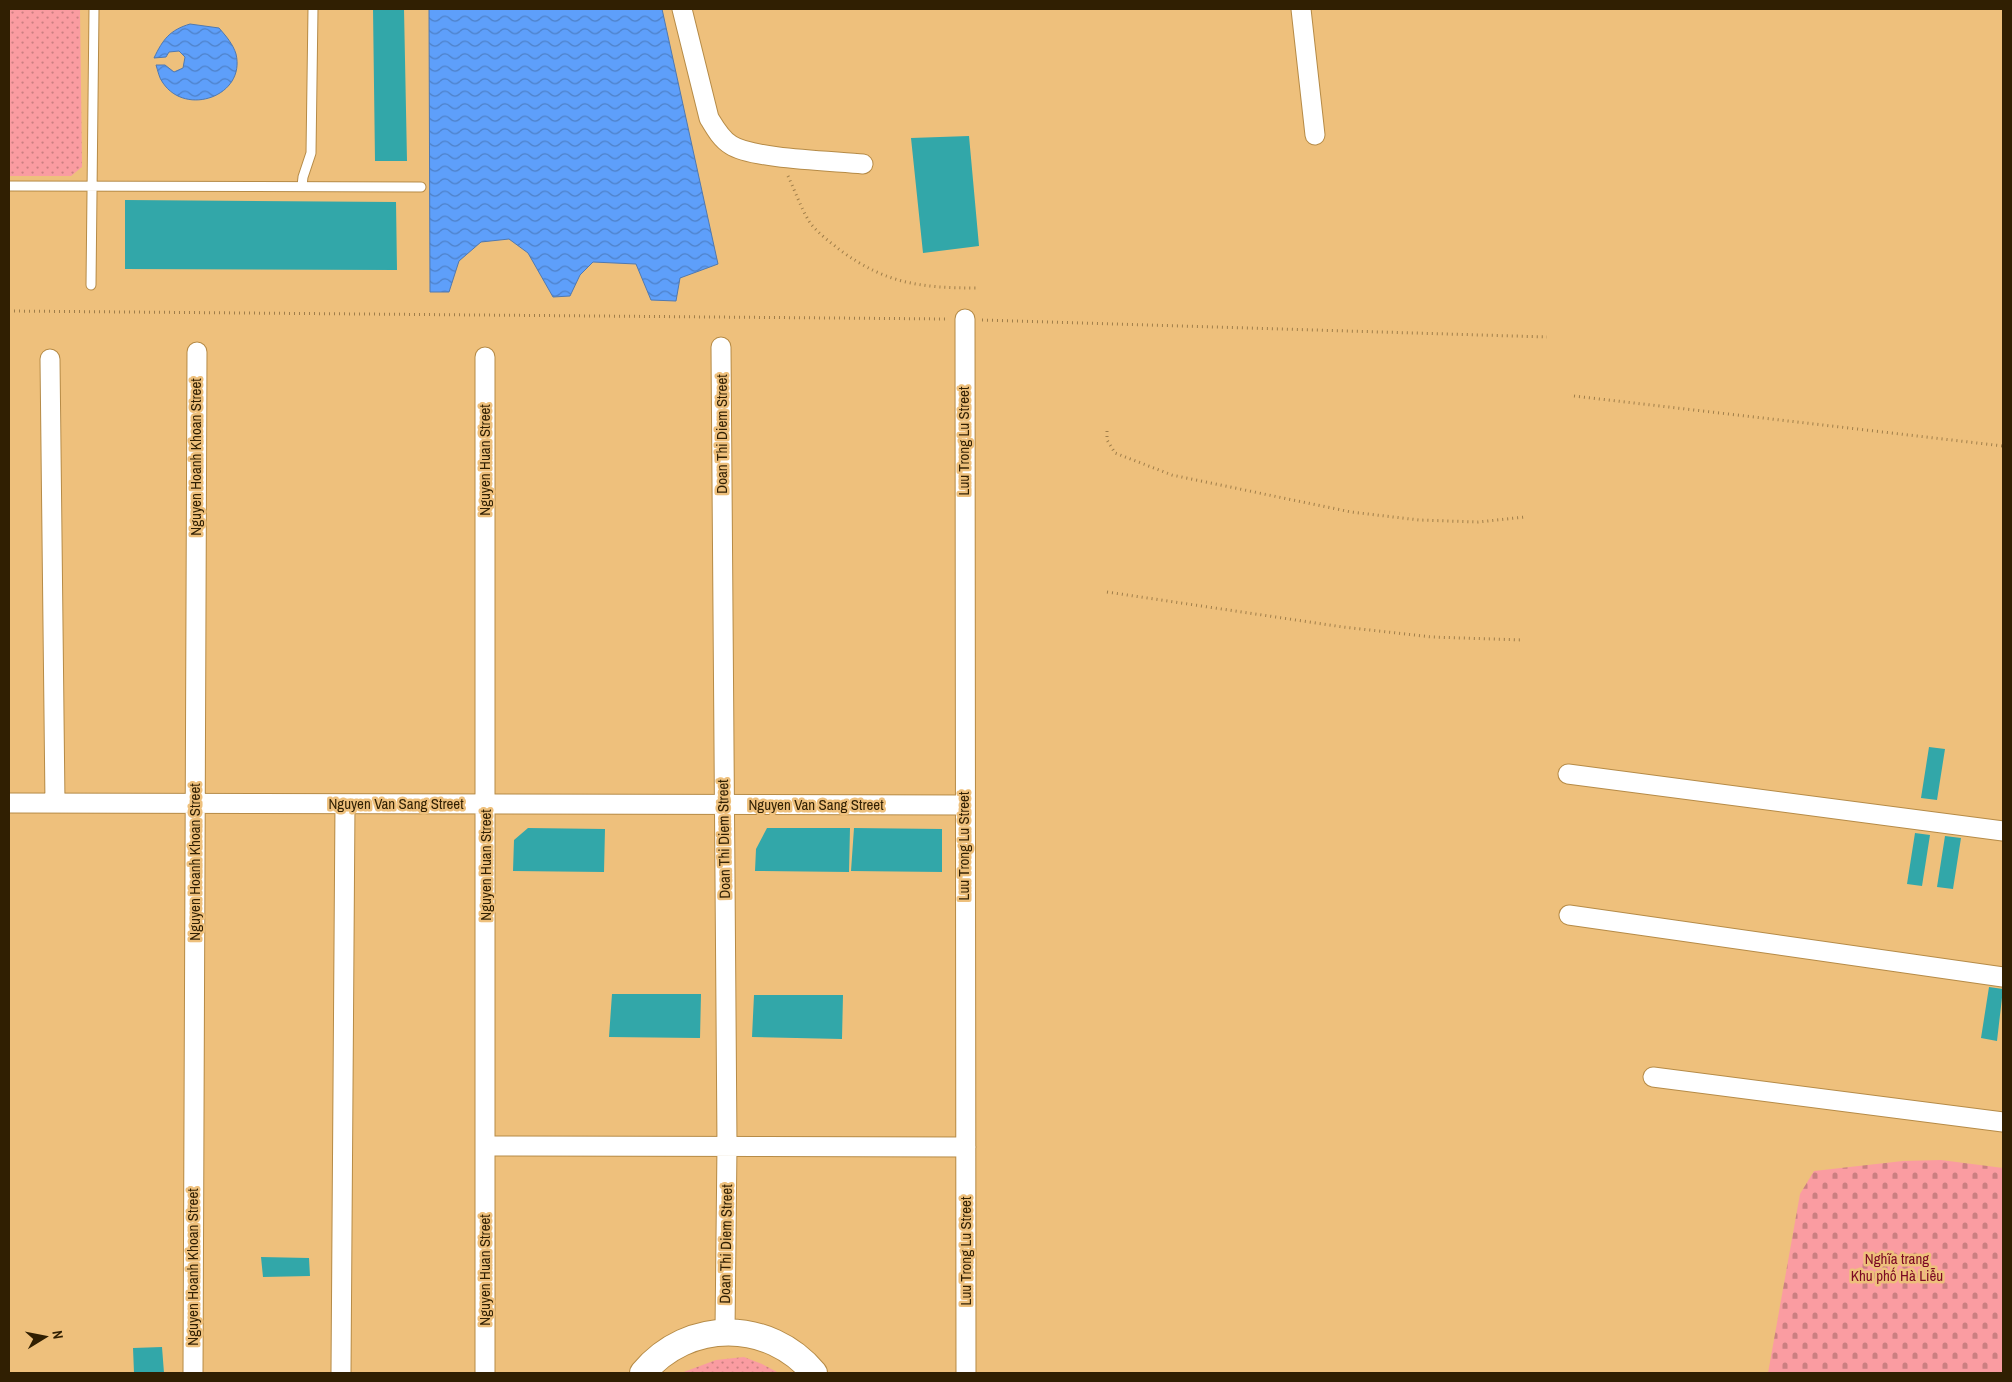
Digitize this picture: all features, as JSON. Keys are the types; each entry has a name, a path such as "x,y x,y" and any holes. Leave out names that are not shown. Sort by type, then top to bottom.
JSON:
{"street":[{"path":"682,9 709,118 718,133 730,145 748,153 864,164"},
{"path":"1301,9 1315,135"},
{"name":"Luu Trong Lu Street","path":"965,319 966,1373"},
{"name":"Doan Thi Diem Street","path":"721,346 727,1145 725,1331"},
{"name":"Nguyen Hoanh Khoan Street","path":"193,1373 197,352"},
{"name":"Nguyen Huan Street","path":"485,357 485,1373"},
{"path":"50,360 55,803"},
{"path":"1568,774 2003,831"},
{"name":"Nguyen Van Sang Street","path":"9,803 964,805"},
{"path":"341,1373 345,804"},
{"path":"1569,915 2003,977"},
{"path":"1653,1078 2003,1122"},
{"path":"486,1146 727,1145 966,1147"},
{"path":"644,1373 662,1354 677,1345 692,1338 725,1331 756,1335 771,1340 797,1356 814,1373"}],"lane":[{"path":"91,285 94,9"},
{"path":"302,186 311,153 313,9"},
{"path":"9,186 421,187"}],"path":[{"path":"783,156 787,174 810,223 833,245 863,267 888,278 932,288 977,288"},
{"path":"9,311 965,319 1547,337"},
{"path":"1574,396 2003,446"},
{"path":"1107,431 1107,440 1115,453 1172,475 1351,512 1419,520 1468,522 1525,517"},
{"path":"1107,592 1343,627 1432,637 1523,640"}],"green space":[{"path":"9,9 80,9 82,167 71,176 9,176"},
{"name":"Nghĩa trang Khu phố Hà Liễu","path":"1941,1160 2003,1168 2003,1373 1768,1373 1800,1194 1814,1171 1903,1161"},
{"path":"744,1357 779,1373 681,1373 716,1360"}],"water":[{"path":"429,9 662,9 718,264 680,278 676,301 651,300 636,264 593,262 580,275 570,296 553,297 528,253 509,239 481,242 459,261 449,292 430,292"},
{"path":"190,24 219,28 231,43 236,54 237,69 232,81 223,91 212,97 199,100 186,99 173,93 160,77 156,65 165,65 174,72 183,68 185,57 179,51 169,52 166,57 154,58 172,32"}],"building":[{"path":"373,9 404,9 407,161 375,161"},
{"path":"969,136 979,246 923,253 911,138"},
{"path":"125,200 396,202 397,270 125,269"},
{"path":"1929,747 1945,749 1937,800 1921,798"},
{"path":"528,828 605,829 604,872 513,871 514,840"},
{"path":"767,828 850,828 849,872 755,871 756,849"},
{"path":"854,828 942,829 942,872 851,871"},
{"path":"1915,833 1930,835 1922,886 1907,884"},
{"path":"1945,836 1961,838 1953,889 1937,887"},
{"path":"1989,987 2003,989 1997,1041 1981,1038"},
{"path":"612,994 701,994 700,1038 609,1037"},
{"path":"754,995 843,995 842,1039 752,1037"},
{"path":"261,1257 309,1258 310,1276 263,1277"},
{"path":"162,1347 164,1373 134,1373 133,1348"}]}
